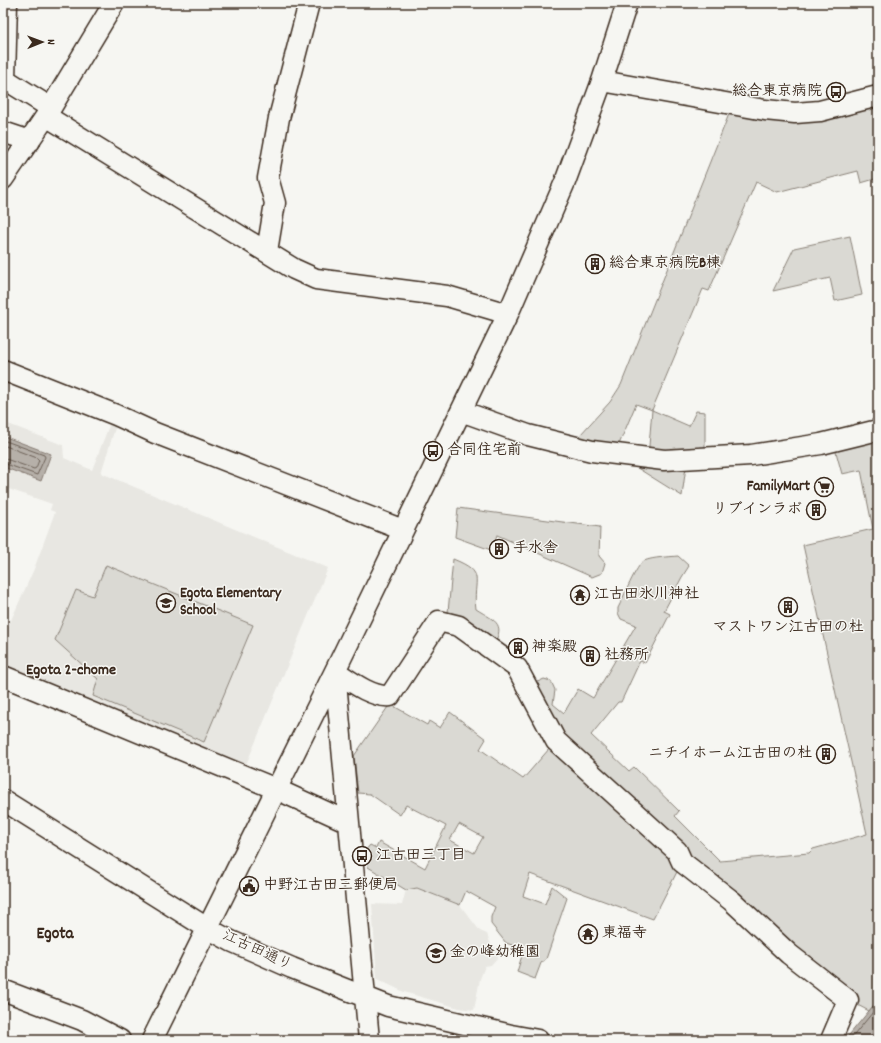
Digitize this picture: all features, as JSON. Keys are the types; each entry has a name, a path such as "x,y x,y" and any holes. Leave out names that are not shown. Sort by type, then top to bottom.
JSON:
{"street":[{"path":"7,3 4,78 49,112 294,269 316,279 447,296 508,314"},
{"path":"3,179 49,112 114,3"},
{"path":"267,251 275,203 268,178 279,118 309,3"},
{"path":"152,1040 335,671 508,314 565,182 602,81 627,3"},
{"path":"602,81 765,110 795,113 820,111 878,96"},
{"path":"3,132 30,141"},
{"path":"3,370 116,415 155,433 403,530"},
{"path":"461,411 528,434 592,451 664,460 751,455 821,444 878,430"},
{"path":"335,671 359,687 384,696 390,696 439,621 459,626 517,668 556,741 678,851 682,862 732,901 790,954 848,1000 831,1040"},
{"path":"335,671 369,1040"},
{"path":"3,676 276,789 348,822"},
{"name":"江古田通り","path":"3,800 207,928 231,941 365,998 396,1008 538,1040"},
{"path":"3,990 82,1020 120,1040"}],"shaded area":[{"path":"878,96 878,178 861,183 858,171 777,192 756,182 709,291 703,289 652,410 636,404 615,454 570,446 610,402 621,385 733,104 765,110"},
{"path":"850,236 862,295 835,301 830,278 773,291 794,248"},
{"path":"652,410 689,426 696,411 705,412 705,458 687,459 682,496 615,454 648,458"},
{"name":"Egota Elementary School","path":"3,422 63,445 64,458 92,470 110,423 116,425 101,473 328,568 245,767 3,664 3,638 34,569 55,512 50,510 52,504 3,487"},
{"path":"878,430 878,1000 869,1011 848,1000 682,862 653,919 530,874 523,896 545,904 552,886 567,898 546,959 541,963 535,979 517,972 524,949 506,943 491,924 491,917 495,907 466,891 460,905 417,888 406,890 368,867 365,851 370,845 376,848 379,842 425,868 446,826 406,805 400,815 370,794 358,793 354,756 390,704 427,725 429,721 440,728 450,712 486,739 480,749 523,779 556,741 527,687 544,679 551,681 555,690 553,704 564,713 578,689 593,698 636,625 621,619 618,613 618,608 630,583 637,569 644,561 661,557 678,556 689,566 664,611 670,614 645,663 640,661 621,702 618,702 591,735 629,771 634,767 679,811 675,816 720,861 809,853 813,849 867,834 803,545 873,529 861,470 842,474 833,441","holes":["459,824 483,837 474,853 450,840"]},
{"path":"458,508 600,527 599,556 605,563 602,573 592,577 497,535 491,550 455,537"},
{"path":"453,559 471,568 475,573 476,609 497,624 499,629 498,634 491,649 447,623"},
{"path":"106,565 253,625 204,742 93,696 98,679 55,640 76,590 93,596"},
{"name":"金の峰幼稚園","path":"417,888 460,905 480,931 487,934 491,945 496,948 498,957 491,965 485,966 480,979 474,1010 459,1008 404,992 377,979 372,904 402,905 406,890"}],"water":[{"path":"3,436 51,454 41,481 3,467"},
{"path":"878,1000 878,1031 871,1040 845,1040"}],"place":[{"name":"総合東京病院","path":"836,92"},
{"name":"総合東京病院B棟","path":"595,264"},
{"name":"合同住宅前","path":"433,451"},
{"name":"FamilyMart","path":"824,487"},
{"name":"リブインラボ","path":"816,510"},
{"name":"手水舎","path":"499,549"},
{"name":"江古田氷川神社","path":"580,595"},
{"name":"Egota Elementary School","path":"166,603"},
{"name":"マストワン江古田の杜","path":"788,607"},
{"name":"神楽殿","path":"518,648"},
{"name":"社務所","path":"590,656"},
{"name":"ニチイホーム江古田の杜","path":"826,754"},
{"name":"江古田三丁目","path":"362,856"},
{"name":"中野江古田三郵便局","path":"249,886"},
{"name":"東福寺","path":"588,934"},
{"name":"金の峰幼稚園","path":"436,953"}],"district":[{"name":"Egota 2-chome","path":"71,670"},
{"name":"Egota","path":"55,935"}]}
